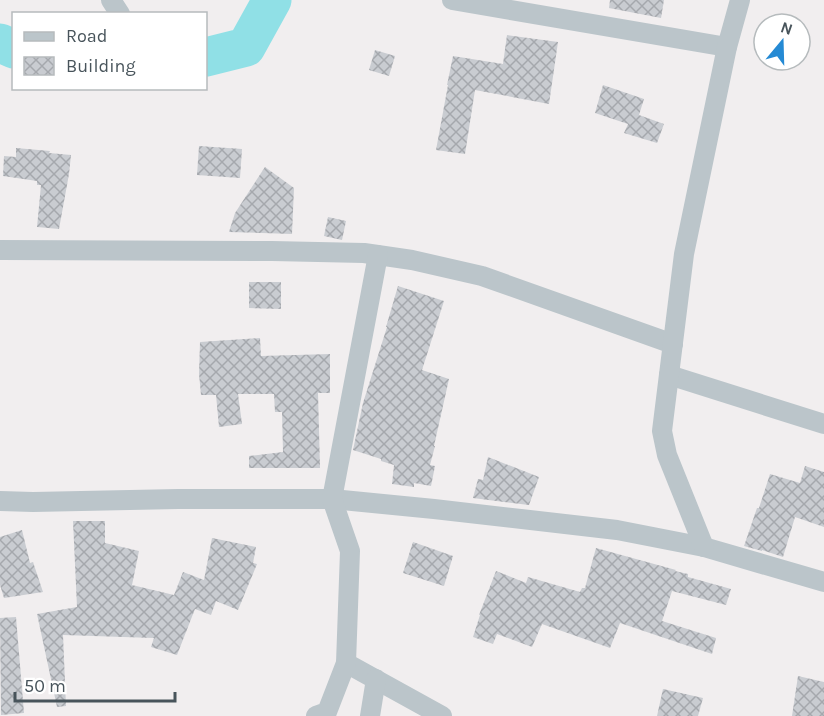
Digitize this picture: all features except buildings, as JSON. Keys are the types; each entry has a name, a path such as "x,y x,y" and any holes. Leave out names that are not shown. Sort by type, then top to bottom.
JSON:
{"street":[{"path":"452,0 728,47"},
{"path":"704,547 667,455 662,431 684,255 740,0"},
{"path":"0,250 364,253 412,260 482,276 673,344"},
{"path":"316,716 327,712 346,663 350,550 332,499 378,255"},
{"path":"669,375 824,424"},
{"path":"0,501 332,499 434,508 617,530 704,547 824,582"},
{"path":"346,663 442,716"},
{"path":"370,716 376,679"}],"waterway":[{"path":"207,57 246,47 272,0"},
{"path":"0,43 12,48"}]}
